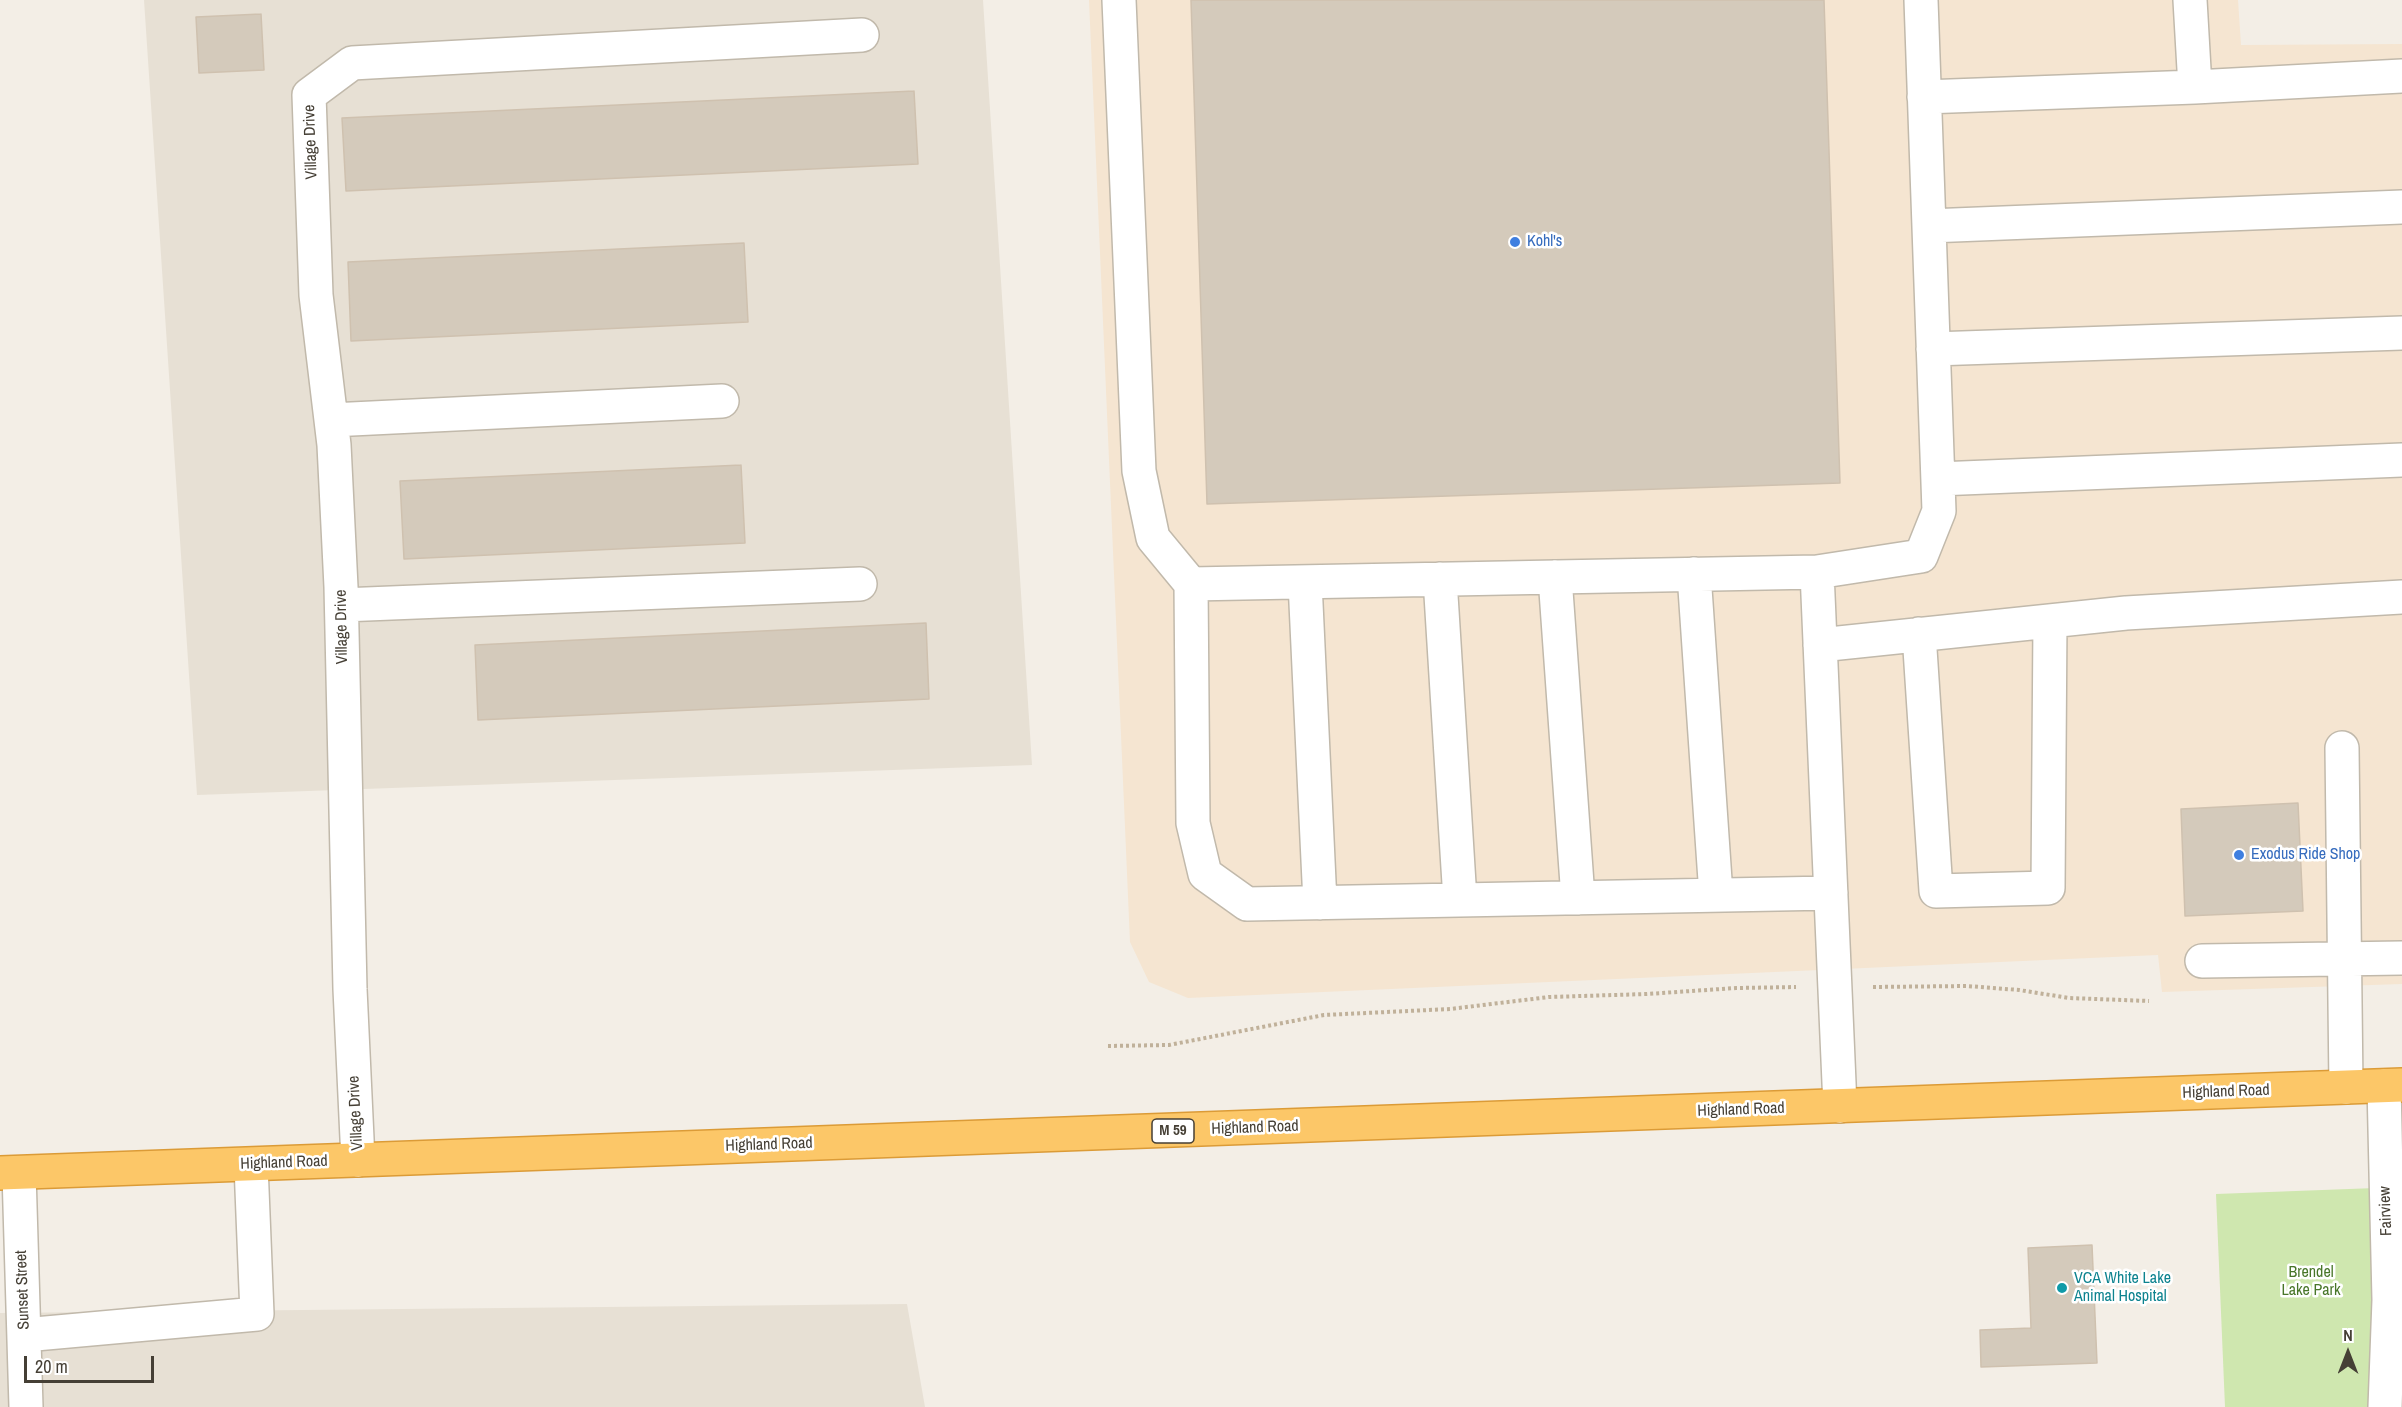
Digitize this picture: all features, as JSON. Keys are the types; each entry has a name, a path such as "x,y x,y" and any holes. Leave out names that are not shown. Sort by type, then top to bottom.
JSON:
{"highway":[{"name":"Highland Road","path":"10,1173 2393,1086"}],"street":[{"path":"1119,0 1139,471 1153,538 1191,584 1193,823 1205,874 1247,904 1831,893"},
{"path":"1191,584 1817,572 1921,556 1939,511 1921,0"},
{"path":"2190,0 2195,87"},
{"name":"Village Drive","path":"358,1160 350,989 342,605 331,420 316,295 309,94 352,63 862,35"},
{"path":"1924,98 2402,76"},
{"path":"1929,226 2402,207"},
{"path":"1933,349 2402,333"},
{"path":"331,420 722,401"},
{"path":"1938,479 2402,460"},
{"path":"1817,572 1840,1106"},
{"path":"1694,574 1716,895"},
{"path":"1555,577 1578,898"},
{"path":"1440,579 1460,900"},
{"path":"1305,582 1320,903"},
{"path":"342,605 860,584"},
{"path":"1821,645 2126,613 2402,597"},
{"path":"1919,634 1936,891 2048,888 2050,621"},
{"path":"2342,748 2346,1088"},
{"path":"2202,961 2402,958"},
{"name":"Fairview","path":"2392,1389 2389,1300 2394,1183 2393,1086"},
{"path":"24,1335 257,1314 251,1165"},
{"name":"Sunset Street","path":"10,1173 24,1335 26,1407"}],"path":[{"path":"1108,1046 1168,1045 1324,1015 1450,1009 1549,996 1647,994 1747,987 1967,986 2019,990 2069,998 2149,1001"}],"shaded area":[{"path":"144,0 983,0 1032,765 197,795"},
{"path":"1089,0 2238,0 2241,45 2402,44 2402,984 2162,992 2158,955 1188,998 1149,982 1130,942"},
{"path":"907,1304 925,1407 0,1407 0,1313"}],"green space":[{"name":"Brendel Lake Park","path":"2402,1187 2402,1407 2225,1407 2216,1194"}],"building":[{"name":"Kohl's","path":"1191,0 1824,0 1840,483 1207,504"},
{"path":"261,14 264,70 199,73 196,17"},
{"path":"914,91 918,164 346,191 342,118"},
{"path":"744,243 748,322 351,341 348,262"},
{"path":"741,465 745,543 404,559 400,481"},
{"path":"926,623 929,699 478,720 475,645"},
{"path":"2298,803 2303,911 2185,916 2181,809"},
{"name":"VCA White Lake Animal Hospital","path":"2092,1245 2097,1363 1981,1367 1980,1330 2031,1328 2028,1248"}],"place":[{"name":"Kohl's","path":"1515,242"},
{"name":"Exodus Ride Shop","path":"2239,855"},
{"name":"VCA White Lake Animal Hospital","path":"2062,1288"}]}
